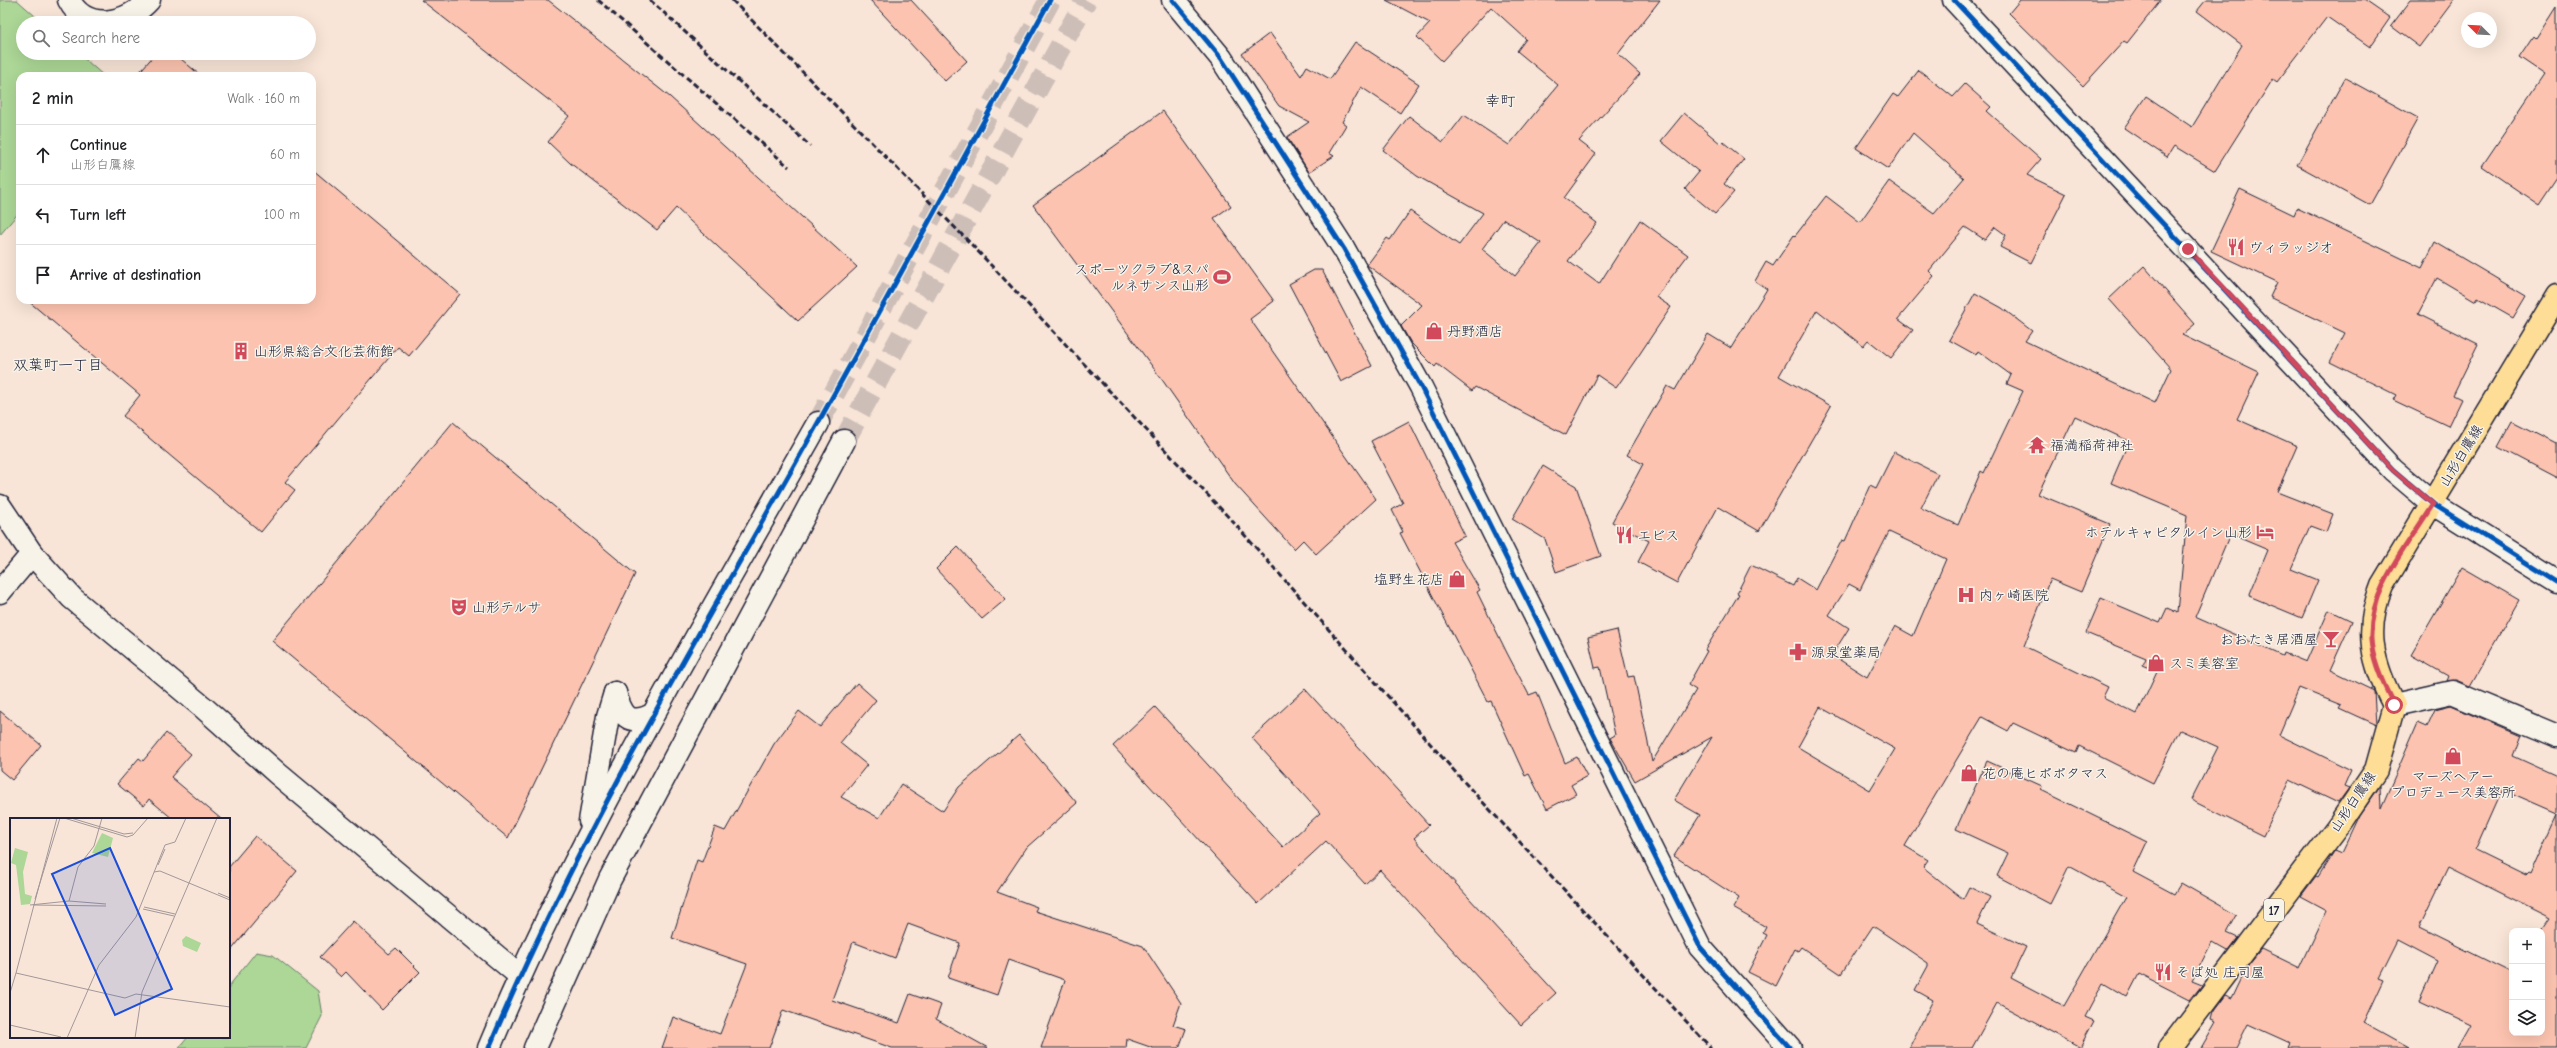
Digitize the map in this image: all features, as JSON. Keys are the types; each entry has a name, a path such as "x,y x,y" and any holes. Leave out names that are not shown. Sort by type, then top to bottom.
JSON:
{"main road":[{"name":"山形白鷹線","path":"2170,1048 2338,826 2376,770 2394,705 2385,687 2371,641 2371,622 2382,586 2433,504 2557,296"}],"street":[{"path":"69,0 84,16"},
{"path":"129,16 140,10 149,0"},
{"path":"1174,0 1221,58 1344,249 1421,387 1700,947 1790,1048"},
{"path":"1954,0 2393,470 2433,504 2557,582"},
{"path":"489,1048 520,975 652,715 818,423"},
{"path":"535,1048 610,879 844,441"},
{"path":"0,506 32,554 72,598 204,708 278,774 520,975"},
{"path":"0,592 32,554"},
{"path":"2394,705 2452,692 2557,736"},
{"path":"588,839 608,716 615,693 620,710 629,718 639,721 652,715"}],"green space":[{"path":"0,0 17,0 35,16 16,16 16,60 86,60 99,72 16,72 16,216 0,235"},
{"path":"256,952 273,955 318,991 322,1016 306,1048 179,1048 187,1038 230,1038 230,985"}],"building":[{"path":"421,0 548,0 670,97 857,267 798,321 676,208 657,230 570,163 548,142 569,116"},
{"path":"870,0 911,0 967,61 945,81"},
{"path":"1386,0 1660,0 1618,54 1640,74 1579,141 1596,154 1564,198 1597,223 1568,261 1599,284 1640,220 1688,255 1656,297 1671,307 1639,355 1616,388 1597,375 1566,435 1475,387 1472,391 1437,364 1435,367 1411,343 1401,326 1422,305 1367,265 1387,238 1390,240 1410,211 1459,245 1483,213 1417,176 1383,150 1409,116 1443,142 1464,115 1509,145 1558,85 1517,51 1526,39 1491,7 1442,61 1417,37 1430,23","holes":["1504,219 1541,243 1515,276 1482,249"]},
{"path":"2020,0 2161,0 2127,43 2124,41 2083,86 2009,13"},
{"path":"2206,0 2364,0 2390,18 2370,47 2327,17 2277,82 2273,79 2215,171 2174,146 2167,157 2124,128 2146,96 2192,127 2242,45 2197,11"},
{"path":"2411,0 2454,0 2419,47 2391,26"},
{"path":"2557,6 2557,178 2539,205 2482,166 2544,74 2519,57 2533,36 2536,39"},
{"path":"1270,33 1301,76 1307,66 1330,79 1355,42 1419,84 1400,113 1361,87 1342,122 1346,125 1329,153 1334,156 1309,172 1287,137 1309,122 1279,106 1242,54"},
{"path":"150,60 182,60 196,72 139,72"},
{"path":"1919,70 1953,97 1965,84 1991,107 1987,111 2041,159 2027,175 2066,194 2031,263 2000,247 2006,235 1995,227 1985,240 1965,227 1929,271 1934,276 1898,319 1913,330 1891,358 1868,340 1863,346 1817,310 1779,376 1831,406 1759,531 1718,507 1677,583 1638,562 1649,541 1612,522 1643,464 1627,455 1667,386 1675,390 1708,334 1731,348 1767,289 1755,281 1766,262 1773,266 1794,235 1795,236 1826,196 1860,222 1889,181 1934,213 1964,178 1913,133 1888,169 1856,148 1893,94 1898,97"},
{"path":"2345,78 2418,118 2370,205 2297,165"},
{"path":"1163,111 1231,206 1214,218 1274,301 1250,319 1376,499 1316,554 1303,540 1294,549 1235,484 1163,381 1033,205"},
{"path":"1684,113 1721,144 1723,142 1744,159 1724,184 1734,192 1715,214 1685,189 1699,172 1661,141"},
{"name":"山形県総合文化芸術館","path":"316,172 460,294 409,356 398,347 285,482 295,490 261,532 123,416 140,395 32,304 316,304"},
{"path":"2240,189 2294,215 2297,208 2422,268 2435,242 2526,296 2513,318 2478,298 2476,301 2437,278 2418,314 2478,344 2453,395 2461,399 2448,426 2393,400 2396,395 2330,362 2345,333 2270,297 2277,282 2211,251"},
{"path":"2144,266 2195,324 2182,335 2259,372 2237,419 2297,446 2277,492 2333,514 2326,532 2310,526 2291,569 2318,580 2302,618 2249,596 2268,550 2230,534 2195,617 2283,656 2284,653 2306,662 2329,610 2352,621 2330,670 2374,691 2376,725 2339,708 2341,705 2299,688 2279,735 2351,770 2344,786 2349,788 2338,803 2290,780 2263,836 2191,800 2218,747 2180,730 2153,783 2079,746 2076,753 2013,723 2008,731 1982,717 1905,846 1928,860 1923,867 1963,899 1969,887 1990,897 1977,924 2026,947 2011,978 2064,1006 2126,897 2069,866 2050,904 1997,876 2008,853 1956,829 1987,761 2042,786 2041,790 2147,842 2133,872 2174,894 2181,883 2237,915 2227,933 2238,938 2228,951 2212,942 2192,981 2202,985 2190,1000 2139,974 2127,997 2103,983 2085,1017 2094,1021 2080,1047 1997,1003 1972,1048 1909,1048 1933,1000 1915,990 1928,966 1928,963 1873,926 1841,974 1801,947 1798,951 1795,949 1776,986 1748,972 1767,935 1763,933 1766,927 1733,908 1739,898 1674,856 1700,815 1674,800 1712,737 1635,781 1610,738 1615,735 1600,667 1595,668 1588,637 1617,630 1628,677 1634,676 1652,762 1696,690 1688,685 1707,651 1705,650 1739,594 1737,593 1751,565 1793,586 1797,578 1816,590 1842,540 1845,541 1870,485 1876,488 1894,452 1938,474 1921,508 1958,525 1981,471 1984,473 2023,391 2007,384 2011,375 1978,351 1976,355 1949,340 1975,293 2002,308 2032,331 2025,341 2155,403 2171,369 2109,299","holes":["2075,416 2129,441 2111,483 2187,515 2178,613 2167,608 2160,623 2101,598 2086,633 2146,658 2143,665 2157,671 2137,714 2103,697 2108,687 2024,646 2050,579 2081,592 2110,524 2038,494","1889,532 1946,559 1913,636 1895,626 1867,677 1832,655 1849,628 1829,615 1849,584 1860,590","1820,707 1895,749 1870,790 1798,747"]},
{"path":"1314,270 1322,270 1372,366 1341,382 1289,284"},
{"path":"1409,421 1465,536 1452,542 1480,590 1477,592 1507,653 1529,695 1537,692 1565,763 1577,757 1587,776 1571,785 1576,794 1547,809 1529,774 1525,776 1491,701 1488,702 1400,533 1403,532 1392,510 1403,503 1371,441"},
{"path":"2512,421 2557,444 2557,478 2498,447"},
{"name":"山形テルサ","path":"453,422 635,574 508,838 272,641"},
{"path":"1543,466 1576,486 1601,556 1556,572 1545,539 1512,519"},
{"path":"958,547 1006,599 982,619 936,569"},
{"path":"2462,567 2519,600 2470,686 2456,680 2446,681 2448,676 2411,655"},
{"path":"857,683 876,700 840,743 867,765 841,797 879,818 901,784 943,811 959,787 1019,735 1077,803 1027,847 997,892 1037,907 1035,911 1143,946 1181,1003 1173,1025 1186,1029 1179,1048 1153,1048 1127,1039 1126,1048 1041,1048 1065,980 1009,960 997,995 948,978 960,943 908,924 895,958 853,942 832,1000 899,1023 910,994 941,1005 936,1019 988,1048 892,1048 783,1010 769,1048 662,1048 673,1017 720,1034 747,964 672,938 697,860 702,862 715,827 725,831 774,744 799,711 820,727"},
{"path":"1305,689 1429,825 1414,838 1556,993 1521,1025 1380,870 1365,884 1326,841 1258,904 1113,746 1155,707 1283,847 1320,813 1252,738"},
{"path":"2451,705 2521,735 2513,756 2557,776 2557,813 2502,789 2475,850 2526,875 2528,873 2530,874 2557,814 2557,1048 2458,1048 2471,1025 2420,1001 2438,961 2398,940 2379,978 2384,980 2364,1023 2409,1048 2288,1048 2290,1043 2248,1024 2236,1048 2201,1048 2216,1022 2211,1020 2213,1012 2225,996 2232,999 2248,965 2261,949 2300,968 2327,910 2301,896 2316,876 2318,877 2335,850 2342,853 2360,815 2380,786 2381,808 2418,723 2427,727 2435,709","holes":["2448,867 2550,918 2543,928 2545,928 2545,1036 2509,1036 2509,972 2419,927"]},
{"path":"0,711 41,745 12,780 0,770"},
{"path":"166,733 191,754 171,777 220,818 172,818 149,799 144,806 117,784 139,758 143,761"},
{"path":"255,836 297,871 230,952 230,866"},
{"path":"353,921 389,954 396,948 420,972 382,1010 346,972 341,977 320,957"}],"tunnel":[{"path":"818,423 1050,0"},
{"path":"844,441 1086,0"}],"railway":[{"path":"598,0 789,167"},
{"path":"650,0 810,146"},
{"path":"732,0 972,245 1234,523 1466,784 1711,1048"}],"cycle path":[{"path":"489,1048 557,900 631,755 856,354 1050,0"},
{"path":"1173,0 1221,58 1344,249 1421,387 1700,947 1790,1048"},
{"path":"1954,0 2393,470 2433,504 2557,582"}],"place":[{"name":"ヴィラッジオ","path":"2236,247"},
{"name":"スポーツクラブ&スパ ルネサンス山形","path":"1222,277"},
{"name":"丹野酒店","path":"1434,331"},
{"name":"山形県総合文化芸術館","path":"241,351"},
{"name":"福満稲荷神社","path":"2037,445"},
{"name":"ホテルキャピタルイン山形","path":"2265,532"},
{"name":"エビス","path":"1624,535"},
{"name":"塩野生花店","path":"1457,579"},
{"name":"内ヶ崎医院","path":"1966,595"},
{"name":"山形テルサ","path":"459,607"},
{"name":"おおたき居酒屋","path":"2331,639"},
{"name":"源泉堂薬局","path":"1798,652"},
{"name":"スミ美容室","path":"2156,663"},
{"name":"マーズヘアー プロデュース美容所","path":"2453,756"},
{"name":"花の庵ヒポポタマス","path":"1969,773"},
{"name":"そば処 庄司屋","path":"2163,972"}],"district":[{"name":"幸町","path":"1500,101"},
{"name":"双葉町一丁目","path":"58,365"}],"route":[{"path":"2188,249 2393,470 2433,504 2382,586 2376,601 2371,622 2371,641 2385,687 2394,705"}]}
